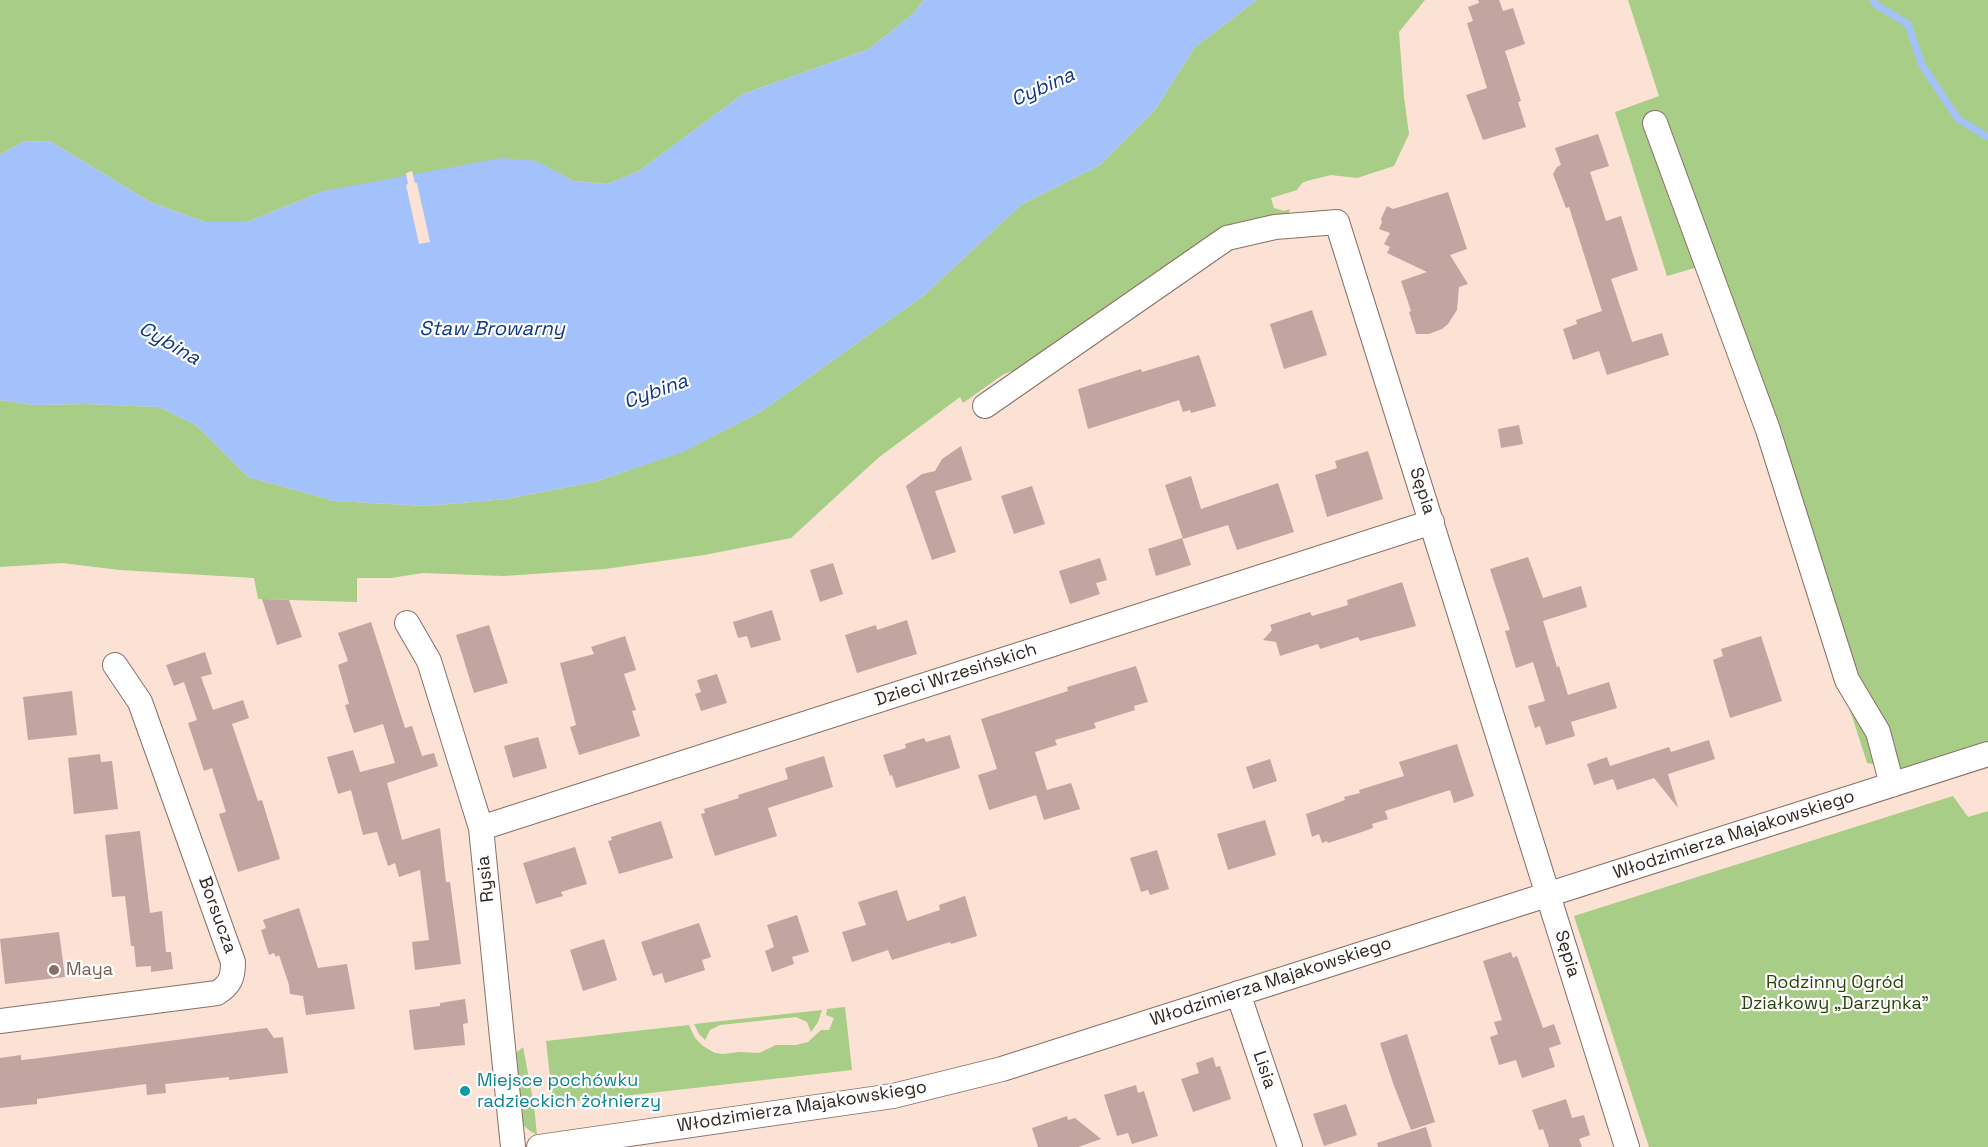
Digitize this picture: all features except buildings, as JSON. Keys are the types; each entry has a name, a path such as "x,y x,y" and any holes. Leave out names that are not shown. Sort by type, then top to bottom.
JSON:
{"street":[{"path":"1655,123 1768,430 1847,680 1878,732 1892,785"},
{"name":"Sępia","path":"985,406 1227,238 1275,227 1337,222 1627,1147"},
{"name":"Dzieci Wrzesińskich","path":"481,828 1432,522"},
{"name":"Rysia","path":"407,623 429,661 481,828 513,1147"},
{"name":"Borsucza","path":"0,1021 217,993 227,986 233,976 233,962 140,702 115,665"},
{"name":"Włodzimierza Majakowskiego","path":"539,1147 893,1096 1002,1069 1988,754"},
{"name":"Lisia","path":"1238,993 1290,1147"}],"green space":[{"path":"0,0 924,0 914,13 869,49 743,94 639,171 607,184 573,181 536,161 324,191 247,222 205,222 150,202 50,141 22,142 0,155"},
{"path":"1257,0 1425,0 1399,32 1409,134 1394,166 1357,178 1331,175 1307,181 1302,183 1297,190 1271,198 1274,208 1284,211 1290,209 1288,215 1260,218 1233,227 1035,363 1004,374 963,403 960,397 878,458 791,538 704,555 605,569 504,576 423,573 391,578 357,578 357,602 258,599 254,578 120,570 62,563 0,567 0,400 34,405 85,404 159,407 196,425 248,477 335,501 426,506 506,499 594,482 682,452 762,411 923,296 1021,205 1100,165 1155,110 1195,47"},
{"path":"1628,0 1988,0 1988,746 1911,770 1867,763 1763,438 1698,267 1667,276 1615,112 1659,96"},
{"name":"Rodzinny Ogród Działkowy „Darzynka”","path":"1953,796 1968,817 1988,811 1988,1147 1649,1147 1574,916"},
{"path":"845,1007 852,1070 553,1104 546,1041 689,1025 695,1038 715,1053 759,1053 776,1045 796,1045 808,1042 821,1030 829,1030 834,1018 826,1015 827,1009"},
{"path":"822,1010 811,1032 807,1022 796,1017 720,1025 710,1030 705,1040 694,1024"},
{"path":"523,1047 537,1135 523,1125 514,1058"}],"water":[{"name":"Staw Browarny","path":"924,0 1257,0 1195,47 1155,110 1100,165 1021,205 923,296 762,411 683,452 594,482 506,499 426,506 335,501 248,477 196,425 159,407 85,404 34,405 0,400 0,155 22,142 50,141 150,202 205,222 247,222 324,191 501,158 537,161 573,181 607,184 639,171 743,94 869,49 914,13"}],"pier":[{"path":"412,171 415,183 417,183 430,242 419,244 406,185 408,184 406,173"}],"waterway":[{"path":"1873,0 1875,4 1908,24 1922,65 1958,119 1988,137"}],"place":[{"name":"Maya","path":"54,970"},
{"name":"Miejsce pochówku radzieckich żołnierzy","path":"465,1091"}],"water label":[{"name":"Cybina","path":"1043,88"},
{"name":"Cybina","path":"169,344"},
{"name":"Cybina","path":"656,392"}]}
